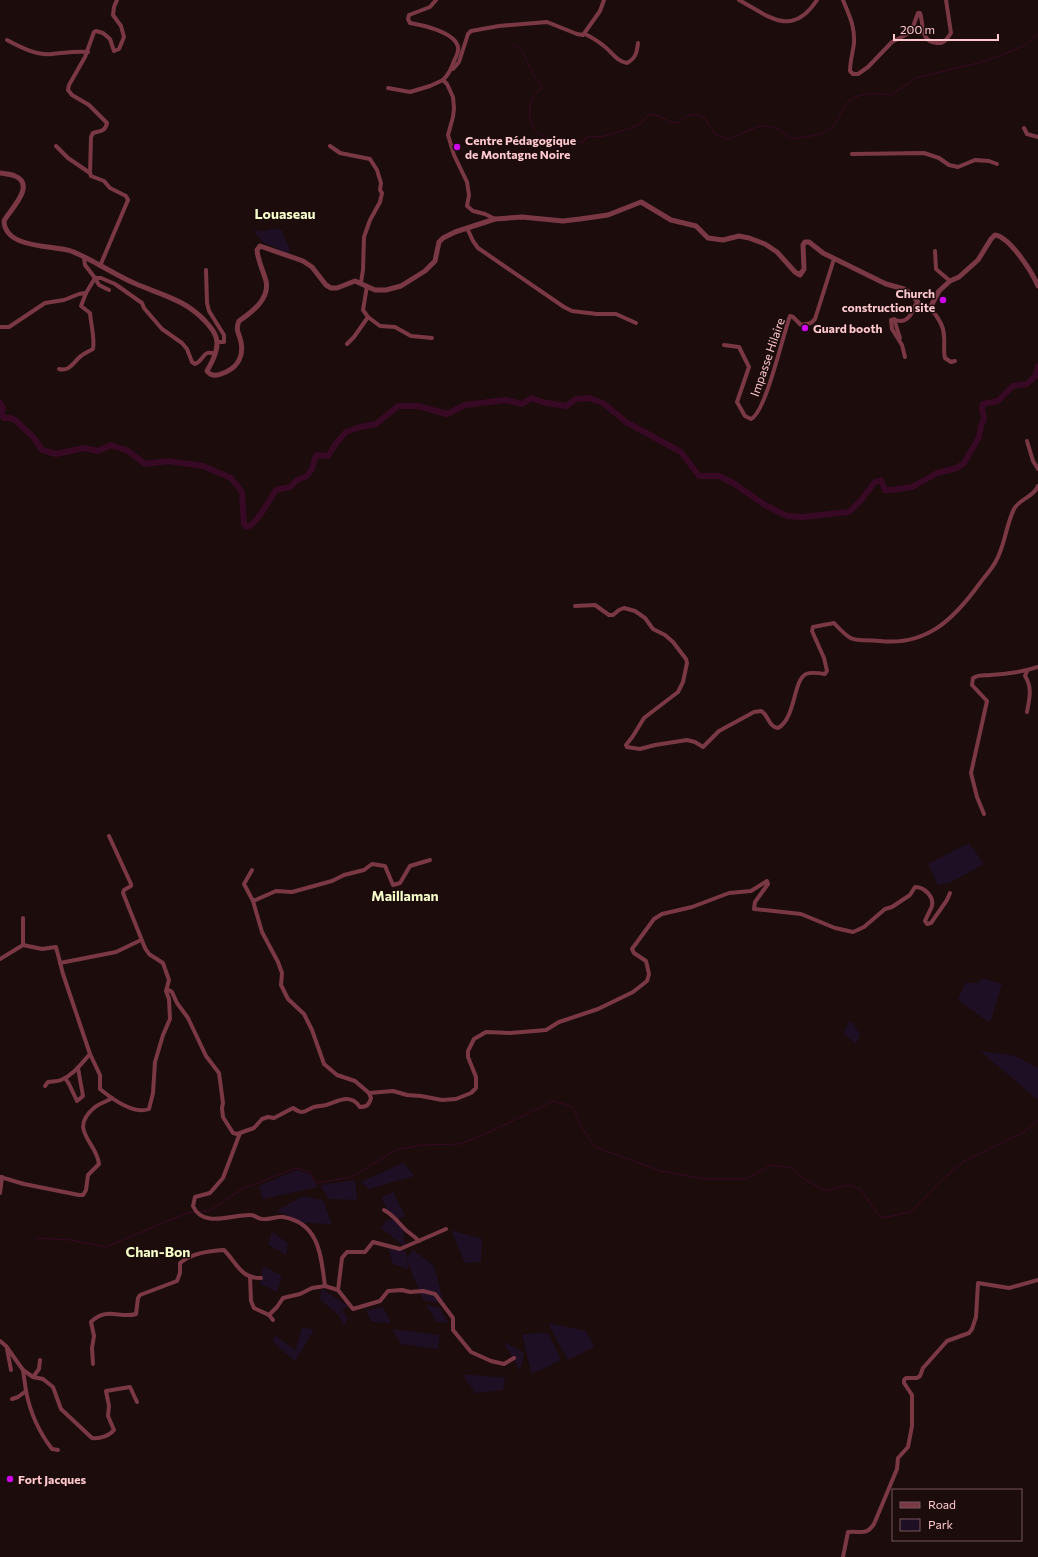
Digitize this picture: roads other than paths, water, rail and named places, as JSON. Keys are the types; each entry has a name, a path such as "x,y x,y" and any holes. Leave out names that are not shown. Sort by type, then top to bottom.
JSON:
{"street":[{"path":"90,173 91,137 93,133 104,130 107,123 89,106 72,95 68,90 69,85 88,52 94,32 96,31 103,33 110,39 113,45 113,50 116,51 119,49 124,37 121,26 113,15 117,0"},
{"path":"436,0 430,7 409,15 408,19 410,22 448,34 455,39 458,45 458,50 450,73"},
{"path":"585,34 600,11 604,0"},
{"path":"739,0 780,22 790,22 800,18 811,9 817,0"},
{"path":"843,0 854,29 854,42 850,71 853,74 858,74 868,67 892,42 911,32 918,13 920,13 924,34 927,39 931,43 945,41 951,33 946,0"},
{"path":"388,88 410,92 443,80 459,62 468,34 471,31 499,26 547,22 577,34 585,34 604,46 618,60 627,63 634,58 637,52 638,43"},
{"path":"7,40 26,49 48,54 71,51 88,52"},
{"path":"443,80 453,97 454,112 448,135 454,155 467,182 469,195 467,206 473,211 485,214 495,219"},
{"path":"1024,128 1026,134 1038,137"},
{"path":"56,146 68,158 92,176 104,181 110,188 126,196 128,200 100,266"},
{"path":"330,146 340,153 370,159 374,163 381,183 380,190 382,193 380,202 370,220 364,237 361,282"},
{"path":"852,154 924,153 939,158 949,165 958,167 975,160 989,161 997,164"},
{"path":"0,172 16,176 19,178 23,186 21,198 4,221 6,230 11,236 20,241 37,246 69,251 134,283 162,293 197,312 213,329 217,342 215,354 207,371 211,375 215,376 235,368 241,352 241,342 236,329 239,321 255,310 266,292 266,282 258,260 257,250 260,246 304,261 326,285 331,288 337,288 355,281 361,282 376,290 386,290 401,286 425,271 435,261 439,242 443,238 467,228 495,219 522,217 563,221 608,215 641,202 671,220 696,226 708,238 723,240 739,236 765,244 777,252 797,274 800,275 804,269 802,252 803,245 805,242 809,242 823,253 834,259 886,284 904,289 912,294 922,308 930,308"},
{"path":"467,228 478,248 564,307 572,311 597,314 616,314 636,323"},
{"path":"930,308 939,292 950,281 959,277 978,260 991,238 995,235 1002,238 1020,256 1030,270 1038,286"},
{"path":"935,251 936,269 950,281"},
{"path":"84,258 85,265 99,285 109,290"},
{"name":"Impasse Hilaire","path":"724,345 739,347 749,367 737,402 745,416 751,419 755,417 775,368 784,330 790,316 801,325 815,319 834,259"},
{"path":"206,270 206,297 208,307 224,335 224,342 217,342"},
{"path":"95,278 101,278 115,284 142,303 144,308 162,329 182,343 187,349 192,362 195,364 207,353 215,354"},
{"path":"59,369 63,370 72,366 82,354 93,349 94,343 90,313 81,306 86,293 95,278"},
{"path":"367,286 363,310 368,317 380,326 394,327 412,336 432,338"},
{"path":"0,327 9,327 45,303 64,300 86,293"},
{"path":"894,319 900,321 907,319 912,314 917,302"},
{"path":"930,308 942,326 945,358 951,362 955,361"},
{"path":"347,344 354,337 368,317"},
{"path":"894,319 901,341"},
{"path":"894,319 891,320 892,329 902,345 906,356"},
{"path":"1026,440 1033,461 1038,469"},
{"path":"575,606 595,605 609,615 613,615 624,608 635,611 645,618 653,629 665,635 673,642 686,660 687,663 683,682 678,692 644,718 626,745 627,747 640,749 654,745 687,740 696,742 703,747 720,731 754,712 761,711 765,713 772,726 778,728 791,713 801,678 806,674 825,674 827,671 824,658 812,630 813,627 834,623 846,636 853,640 892,642 914,639 940,626 956,612 972,594 996,562 1015,508 1035,492 1038,486"},
{"path":"984,814 977,797 971,773 987,701 972,685 973,678 979,675 1027,671 1038,667"},
{"path":"1027,671 1025,676 1030,683 1030,696 1027,712"},
{"path":"0,959 26,944 42,948 56,947 90,1054 100,1075 100,1089 112,1098 137,1110 149,1109 153,1093 155,1062 163,1034 170,1019 167,989 169,980 163,963 149,954 141,940 123,893 124,890 131,886 131,884 109,836"},
{"path":"253,901 276,891 292,892 332,881 344,875 364,870 372,864 385,866 393,885 400,884 410,866 430,860"},
{"path":"167,989 172,992 177,1003 188,1018 198,1036 206,1056 219,1073 223,1103 223,1117 233,1134 254,1128 262,1119 268,1117 274,1118 293,1108 300,1112 304,1112 336,1100 352,1099 356,1101 360,1107 365,1107 368,1105 371,1098 369,1092 355,1081 337,1074 324,1064 312,1030 304,1014 288,999 282,985 282,973 278,962 262,932 253,901 244,884 252,870"},
{"path":"369,1092 393,1091 442,1100 456,1099 471,1093 476,1088 476,1077 468,1056 468,1051 474,1039 479,1035 486,1032 510,1034 546,1030 559,1022 598,1009 633,992 648,981 649,974 646,961 634,953 632,949 654,919 662,914 692,907 729,893 751,891 767,881 768,884 755,902 754,909 801,914 835,928 853,932 864,927 885,909 892,907 910,895 915,887 925,890 932,899 932,906 925,921 927,924 931,923 947,900 950,893"},
{"path":"22,945 23,918"},
{"path":"60,963 116,952 141,940"},
{"path":"45,1086 48,1082 59,1081 65,1078 78,1068 90,1054"},
{"path":"65,1078 77,1101 83,1096 78,1068"},
{"path":"0,1193 1,1177 24,1184 79,1195 83,1194 86,1190 88,1175 99,1164 82,1126 95,1107 112,1098"},
{"path":"240,1133 223,1178 210,1193 195,1196 193,1204 195,1210 201,1216 208,1218 234,1218 252,1214 262,1219 283,1217 304,1225 318,1245 325,1286"},
{"path":"384,1210 391,1213 407,1232 412,1234 419,1242"},
{"path":"338,1290 342,1258 347,1252 365,1252 373,1242 400,1249 446,1229"},
{"path":"93,1364 92,1348 94,1336 91,1322 98,1317 110,1313 129,1316 136,1314 138,1298 140,1295 168,1283 174,1283 177,1281 180,1273 180,1263 183,1260 202,1253 224,1250 242,1273 254,1279 260,1278"},
{"path":"250,1277 250,1301 254,1308 269,1315 273,1320"},
{"path":"843,1557 848,1532 866,1532 874,1524 898,1468 898,1458 908,1447 912,1426 912,1395 904,1383 904,1380 906,1378 917,1378 920,1376 923,1368 947,1341 969,1333 976,1317 978,1283 1009,1288 1038,1280"},
{"path":"269,1315 283,1298 300,1294 312,1288 325,1286 338,1290 353,1309 380,1301 388,1291 423,1291 435,1294 453,1318 453,1330 470,1352 490,1361 504,1364 514,1358"},
{"path":"0,1341 6,1346 23,1370 33,1377 43,1379 52,1387 61,1409 92,1438 106,1436 114,1430 108,1416 109,1406 106,1390 132,1387 137,1402"},
{"path":"6,1346 11,1370"},
{"path":"33,1377 39,1369 40,1360"},
{"path":"23,1370 26,1391 32,1413 52,1449 58,1450"},
{"path":"12,1399 26,1391"}],"waterway":[{"path":"513,44 517,46 524,54 542,88 537,92 531,102 529,114 530,120 539,134 550,140 556,147 560,147 566,141 583,143 585,138 588,136 600,137 628,129 641,123 649,115 654,114 671,122 678,123 686,116 695,114 704,117 716,135 728,139 762,126 773,127 780,130 791,139 812,136 830,129 851,99 868,94 891,95 916,78 986,61 1024,46 1038,34"},
{"path":"0,403 3,408 2,415 4,418 15,420 33,437 42,450 56,454 84,448 98,451 111,445 128,451 145,464 168,461 203,466 231,478 242,492 244,524 247,527 251,525 259,516 276,490 290,487 297,480 307,476 312,469 316,455 328,456 346,432 360,427 376,424 398,406 418,406 447,414 465,405 505,400 522,404 532,398 542,402 566,406 576,399 589,398 603,403 626,422 681,452 699,476 719,476 733,483 765,505 787,516 802,517 849,512 862,499 875,482 881,480 885,490 912,487 937,473 957,468 964,463 979,437 984,419 982,409 983,404 998,401 1013,386 1027,384 1036,375 1038,366"},
{"path":"199,1212 209,1211 242,1189 296,1168 310,1172 316,1183 352,1177 396,1150 422,1145 460,1144 492,1131 553,1101 573,1107 581,1126 595,1147 661,1171 705,1179 745,1179 771,1165 791,1168 805,1180 827,1191 848,1185 860,1189 881,1218 911,1212 942,1180 964,1161 1024,1132 1038,1120"},
{"path":"36,1238 71,1240 106,1247 187,1213 196,1212"}],"place":[{"name":"Centre Pédagogique de Montagne Noire","path":"457,147"},
{"name":"Church construction site","path":"943,300"},
{"name":"Guard booth","path":"805,328"},
{"name":"Fort Jacques","path":"10,1479"}],"district":[{"name":"Louaseau","path":"285,213"},
{"name":"Maillaman","path":"405,895"},
{"name":"Chan-Bon","path":"158,1251"}]}
